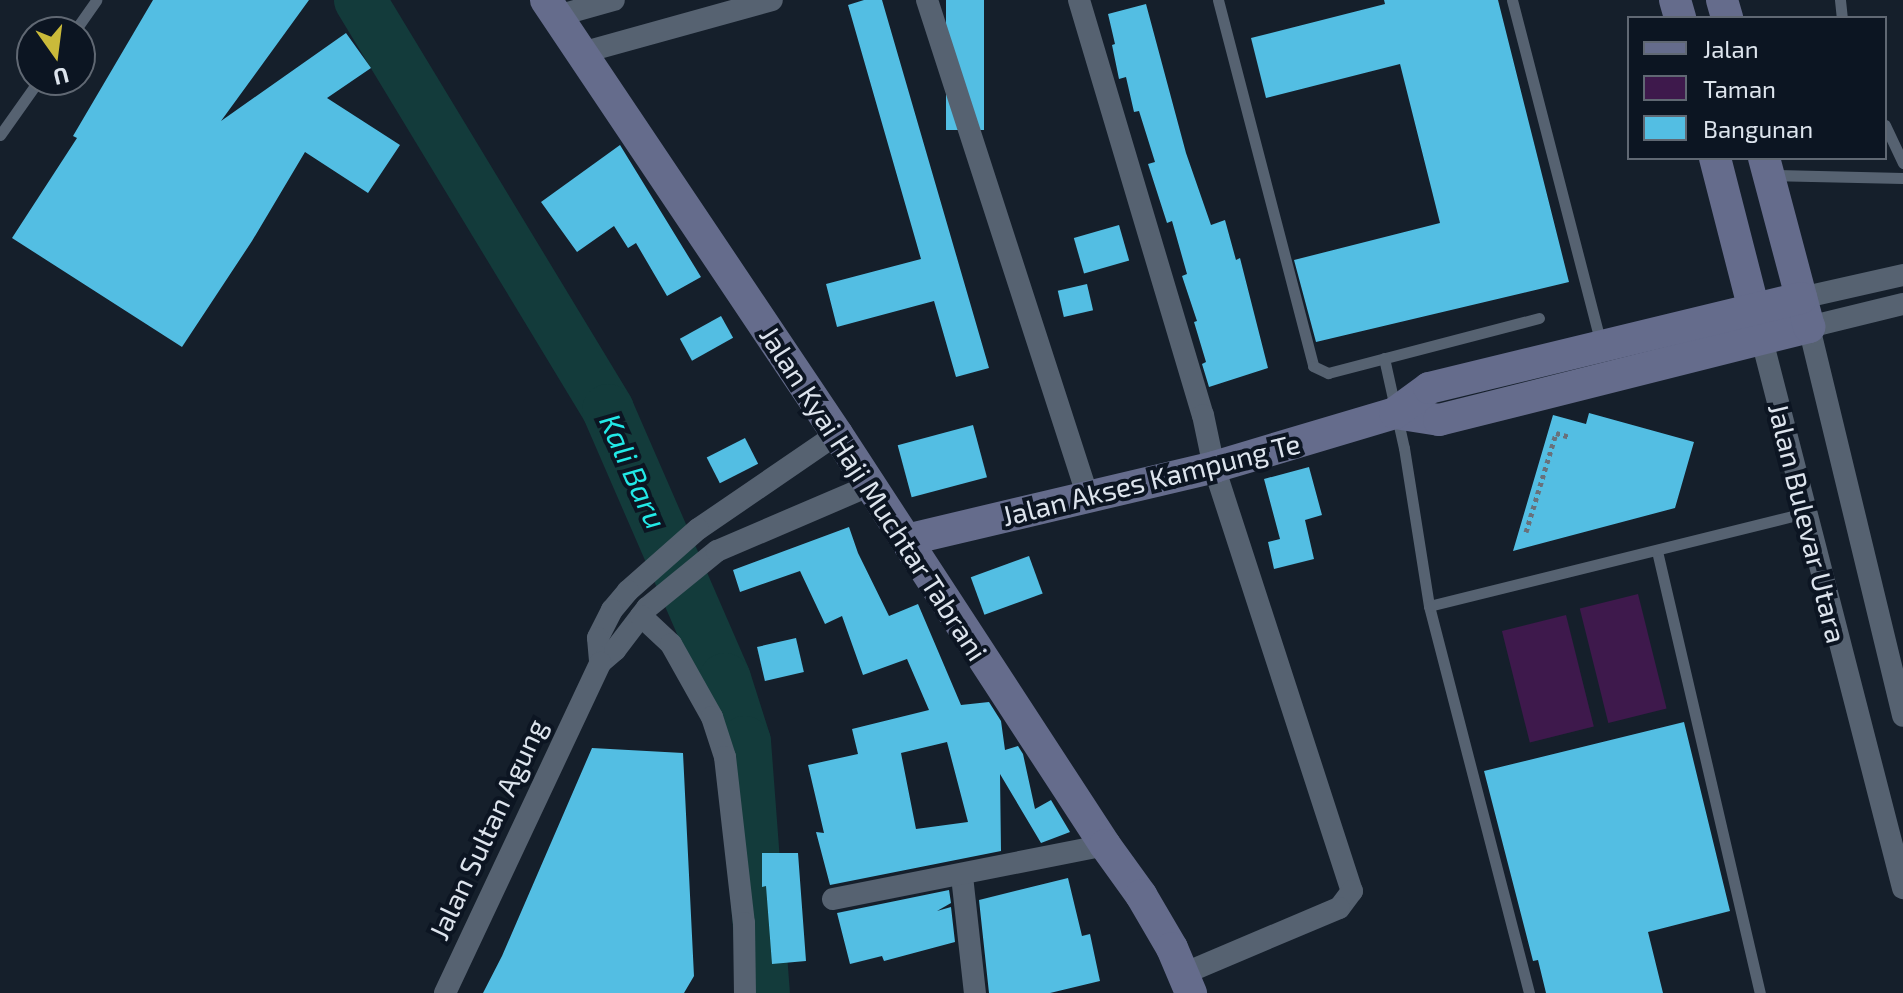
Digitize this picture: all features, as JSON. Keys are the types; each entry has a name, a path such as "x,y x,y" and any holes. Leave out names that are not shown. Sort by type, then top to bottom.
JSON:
{"street":[{"path":"552,8 614,0"},
{"path":"581,53 772,0"},
{"path":"927,0 1088,497"},
{"path":"1079,0 1203,415 1214,467 1352,891 1339,908 1187,983"},
{"name":"Jalan Kyai Haji Muchtar Tabrani","path":"552,8 1141,895 1187,983"},
{"name":"Jalan Bulevar Utara","path":"1716,160 1903,888"},
{"name":"Jalan Bulevar Utara","path":"1766,167 1805,313 1903,716"},
{"path":"1758,325 1805,313 1903,275"},
{"path":"1805,313 1903,304"},
{"name":"Jalan Akses Kampung Te","path":"906,540 1214,467 1395,413 1429,388 1602,348 1758,325"},
{"name":"Jalan Akses Kampung Te","path":"1395,413 1439,420 1758,325"},
{"path":"600,663 598,638 612,610 628,591 698,529 837,434"},
{"path":"600,663 615,650 644,612 717,551 869,486"},
{"path":"644,612 678,654 712,717 725,757 744,923 745,993"},
{"name":"Jalan Sultan Agung","path":"445,993 600,663"},
{"path":"833,899 962,876 1105,845"},
{"path":"962,876 975,993"}],"lane":[{"path":"1218,0 1311,364 1328,373 1539,318"},
{"path":"1512,0 1602,348"},
{"path":"0,135 28,96"},
{"path":"1887,129 1903,163"},
{"path":"1766,167 1903,178"},
{"path":"1384,358 1404,448 1429,606 1529,993"},
{"path":"1429,606 1805,513"},
{"path":"1657,551 1760,993"}],"path":[{"path":"1526,532 1556,433 1570,437"}],"green space":[{"path":"1638,594 1667,708 1608,723 1580,609"},
{"path":"1566,615 1594,727 1530,743 1502,631"}],"building":[{"path":"153,0 309,0 221,121 346,33 371,68 327,98 400,145 368,193 305,152 252,241 182,347 12,238 77,138 73,136"},
{"path":"864,0 882,0 989,368 956,377 934,301 837,327 826,284 921,259 848,5"},
{"path":"946,0 984,0 984,130 946,130"},
{"path":"1384,0 1498,0 1569,282 1316,342 1294,260 1440,223 1400,64 1266,98 1251,38 1385,4"},
{"path":"1146,4 1186,153 1211,225 1225,220 1236,260 1240,258 1268,368 1209,387 1202,364 1206,362 1194,322 1197,321 1182,276 1187,274 1172,221 1167,223 1148,164 1155,162 1139,111 1134,112 1126,77 1119,79 1112,45 1115,44 1108,14"},
{"path":"620,145 701,277 667,296 636,243 628,248 614,226 577,252 541,202"},
{"path":"1119,225 1129,261 1084,274 1074,238"},
{"path":"1087,284 1093,310 1064,317 1058,291"},
{"path":"721,316 733,338 692,361 680,339"},
{"path":"1589,413 1694,442 1675,508 1513,551 1553,415 1586,424"},
{"path":"973,425 987,477 912,497 898,445"},
{"path":"745,438 758,464 720,483 707,458"},
{"path":"1309,467 1322,515 1305,520 1314,559 1274,569 1268,542 1280,539 1264,479"},
{"path":"849,527 858,553 889,616 918,604 961,705 989,702 1001,721 1005,750 1018,746 1023,754 1035,809 1051,800 1070,832 1041,843 1000,774 1001,851 830,885 816,832 824,833 808,765 858,754 852,729 929,710 907,659 863,675 842,616 825,624 800,571 740,592 733,570","holes":["947,742 968,822 916,829 901,753"]},
{"path":"1029,556 1043,594 984,615 971,577"},
{"path":"796,638 804,672 765,681 757,647"},
{"path":"1684,722 1730,911 1648,932 1663,993 1546,993 1538,960 1533,961 1484,771"},
{"path":"592,748 683,753 694,976 684,993 483,993 502,956"},
{"path":"762,853 798,853 806,961 772,964 766,886 762,887"},
{"path":"1068,878 1082,936 1090,934 1100,981 1050,993 989,993 979,900"},
{"path":"949,890 951,903 937,911 951,907 955,942 884,961 882,956 850,964 837,913"}],"waterway":[{"name":"Kali Baru","path":"360,0 608,410 725,679 745,742 764,993"}]}
